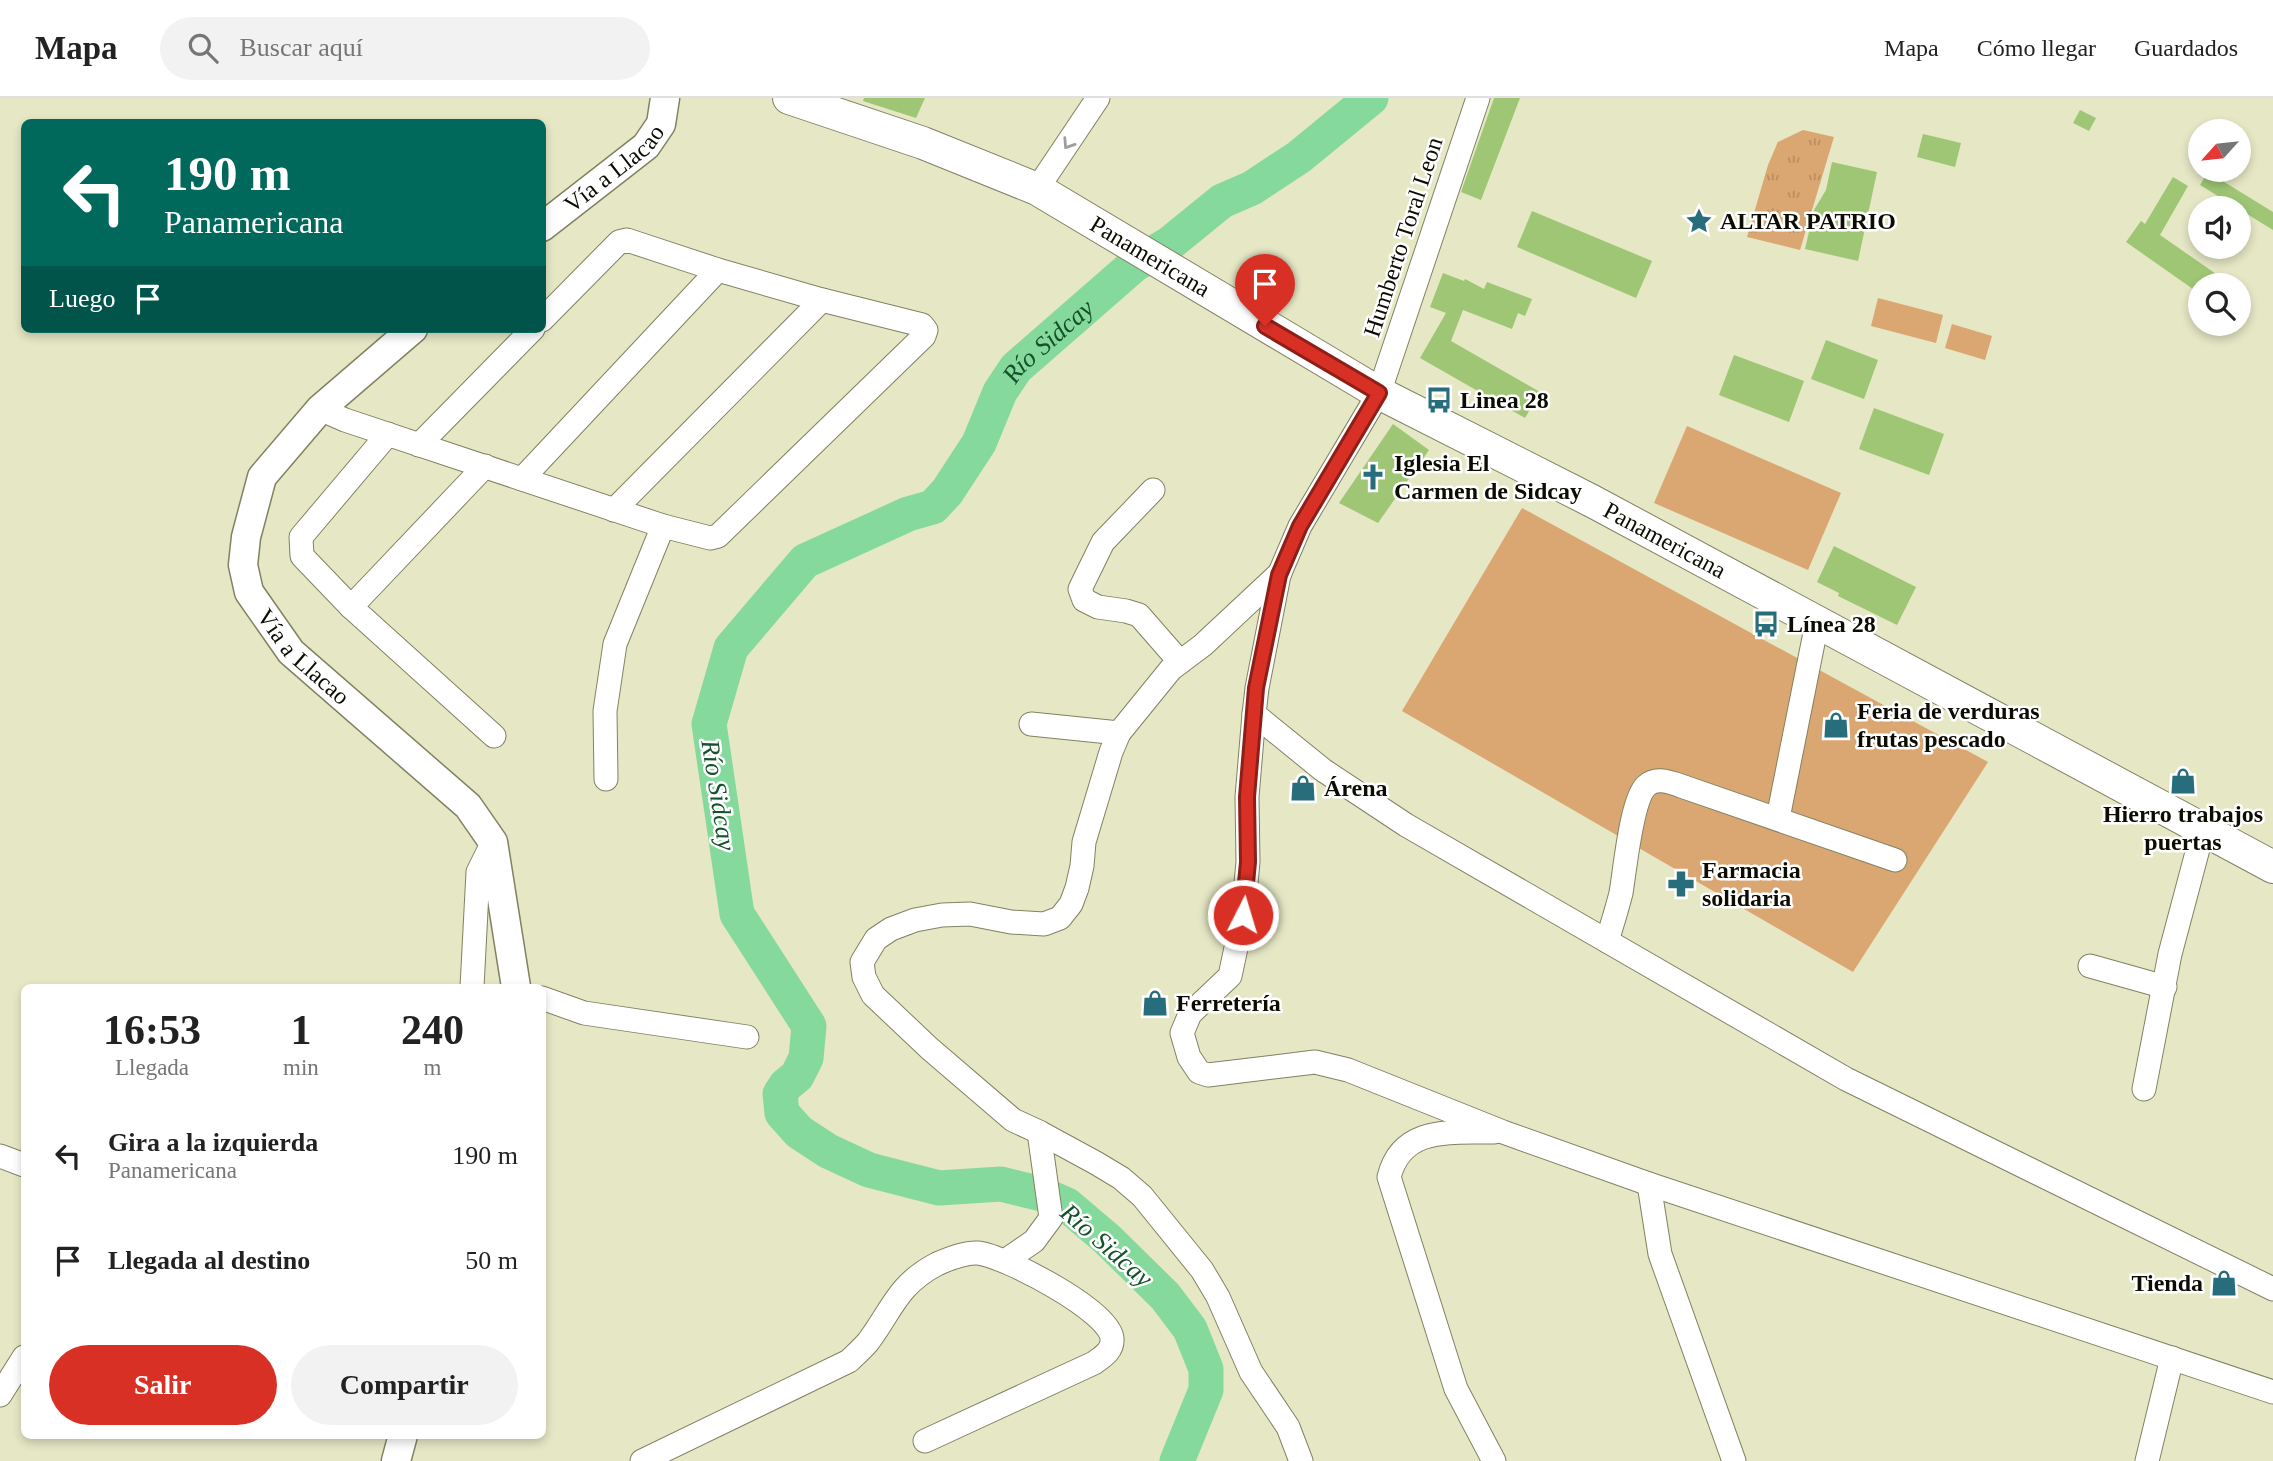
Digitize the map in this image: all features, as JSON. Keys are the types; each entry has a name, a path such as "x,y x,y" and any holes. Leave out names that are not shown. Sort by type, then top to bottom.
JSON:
{"main road":[{"name":"Panamericana","path":"789,98 923,143 1037,189 1379,393 1592,501 2273,867"}],"street":[{"name":"Vía a Llacao","path":"546,224 646,146 661,124 665,98"},
{"path":"1037,189 1098,98"},
{"name":"Humberto Toral Leon","path":"1281,572 1300,526 1379,393 1478,98"},
{"path":"320,409 663,526 703,537 718,536 924,336 926,330 922,325 822,300 627,240 619,242 546,316"},
{"path":"522,479 718,270"},
{"path":"614,510 822,300"},
{"name":"Vía a Llacao","path":"408,333 320,409 262,477 246,537 243,565 249,592 291,652 468,806 493,842 520,984"},
{"path":"419,444 529,333"},
{"path":"388,434 301,537 302,556 351,607 494,736"},
{"path":"351,607 485,466"},
{"path":"1153,490 1103,542 1080,589 1084,600 1098,607 1139,615 1180,662"},
{"path":"606,779 605,711 615,644 663,526"},
{"path":"1281,572 1226,625 1171,669 1119,733 1084,842 1077,888 1071,904 1060,918 1044,924 1011,922 970,914 915,920 891,929 876,939 862,962 864,977 873,995 1013,1120 1121,1178 1142,1196 1202,1270 1219,1297 1251,1372 1288,1427 1301,1461"},
{"path":"1281,572 1256,688 1247,797 1248,862 1243,915 1230,976 1205,998 1185,1024 1182,1033 1189,1058 1199,1072 1208,1075 1315,1062 1337,1067 1503,1132 1649,1184 2273,1392"},
{"path":"1779,818 1817,623"},
{"path":"1254,714 1323,770 1406,825 1846,1079 2273,1289"},
{"path":"1031,724 1119,733"},
{"path":"1607,941 1617,909 1634,817 1646,786 1663,780 1895,860"},
{"path":"2144,1089 2171,954 2203,830"},
{"path":"472,984 478,872 493,842"},
{"path":"2090,966 2165,987"},
{"path":"546,999 584,1013 747,1037"},
{"path":"1006,1261 1034,1241 1051,1217 1039,1132"},
{"path":"1494,1461 1456,1389 1389,1177 1393,1163 1403,1149 1431,1133 1503,1132"},
{"path":"0,1156 21,1165"},
{"path":"1649,1184 1660,1254 1734,1461"},
{"path":"648,1460 849,1361 867,1343 886,1311 907,1284 937,1265 963,1254 977,1253 1006,1261 1046,1281 1106,1322 1113,1338 1110,1351 1094,1363 925,1441"},
{"path":"2147,1461 2172,1358"},
{"path":"0,1395 21,1362"},
{"path":"396,1461 402,1439"}],"green space":[{"path":"1803,130 1834,137 1800,250 1747,237 1768,165 1778,142"},
{"path":"1878,298 1943,315 1936,343 1871,326"},
{"path":"1952,324 1992,336 1985,360 1945,348"},
{"path":"1687,426 1841,493 1808,570 1654,503"},
{"path":"1522,508 1988,762 1853,972 1402,711"}],"building":[{"path":"864,98 925,98 916,118 863,101"},
{"path":"1494,98 1520,98 1481,200 1461,192"},
{"path":"2080,110 2096,118 2089,131 2073,123"},
{"path":"1923,134 1961,143 1955,167 1917,157"},
{"path":"1832,162 1877,172 1858,261 1805,249 1814,210 1826,190"},
{"path":"2173,177 2188,186 2160,235 2188,254 2188,259 2195,259 2215,273 2188,273 2188,286 2126,242 2141,221 2145,224"},
{"path":"2202,182 2224,182 2247,196 2218,196 2200,185"},
{"path":"2251,198 2273,212 2273,230 2251,216"},
{"path":"1532,211 1652,261 1636,298 1517,247"},
{"path":"1443,273 1464,281 1465,279 1484,289 1487,282 1532,299 1525,316 1518,313 1512,329 1463,310 1451,341 1540,392 1525,418 1420,358 1446,313 1430,307"},
{"path":"1826,340 1878,360 1864,399 1811,379"},
{"path":"1734,355 1804,381 1789,422 1719,395"},
{"path":"1874,408 1944,434 1929,475 1859,449"},
{"path":"1393,424 1429,450 1378,523 1339,503"},
{"path":"1834,546 1916,587 1897,625 1838,596 1839,593 1817,582"}],"waterway":[{"name":"Río Sidcay","path":"1177,1461 1206,1390 1206,1369 1190,1329 1165,1296 1107,1239 1067,1205 1042,1194 1001,1184 939,1188 869,1170 828,1151 799,1132 782,1113 780,1094 797,1076 806,1058 809,1026 737,914 709,724 731,648 805,561 908,514 933,507 947,492 979,443 1000,392 1016,368 1134,265 1169,244 1222,201 1252,188 1299,157 1371,98"}],"place":[{"name":"ALTAR PATRIO","path":"1699,221"},
{"name":"Linea 28","path":"1439,400"},
{"name":"Iglesia El Carmen de Sidcay","path":"1373,477"},
{"name":"Línea 28","path":"1766,624"},
{"name":"Feria de verduras frutas pescado","path":"1836,725"},
{"name":"Hierro trabajos puertas","path":"2183,781"},
{"name":"Árena","path":"1303,788"},
{"name":"Farmacia solidaria","path":"1681,884"},
{"name":"Ferretería","path":"1155,1003"},
{"name":"Tienda","path":"2224,1283"}],"route":[{"path":"1243,915 1248,862 1247,797 1256,688 1279,575 1300,526 1379,393 1265,326"}]}
